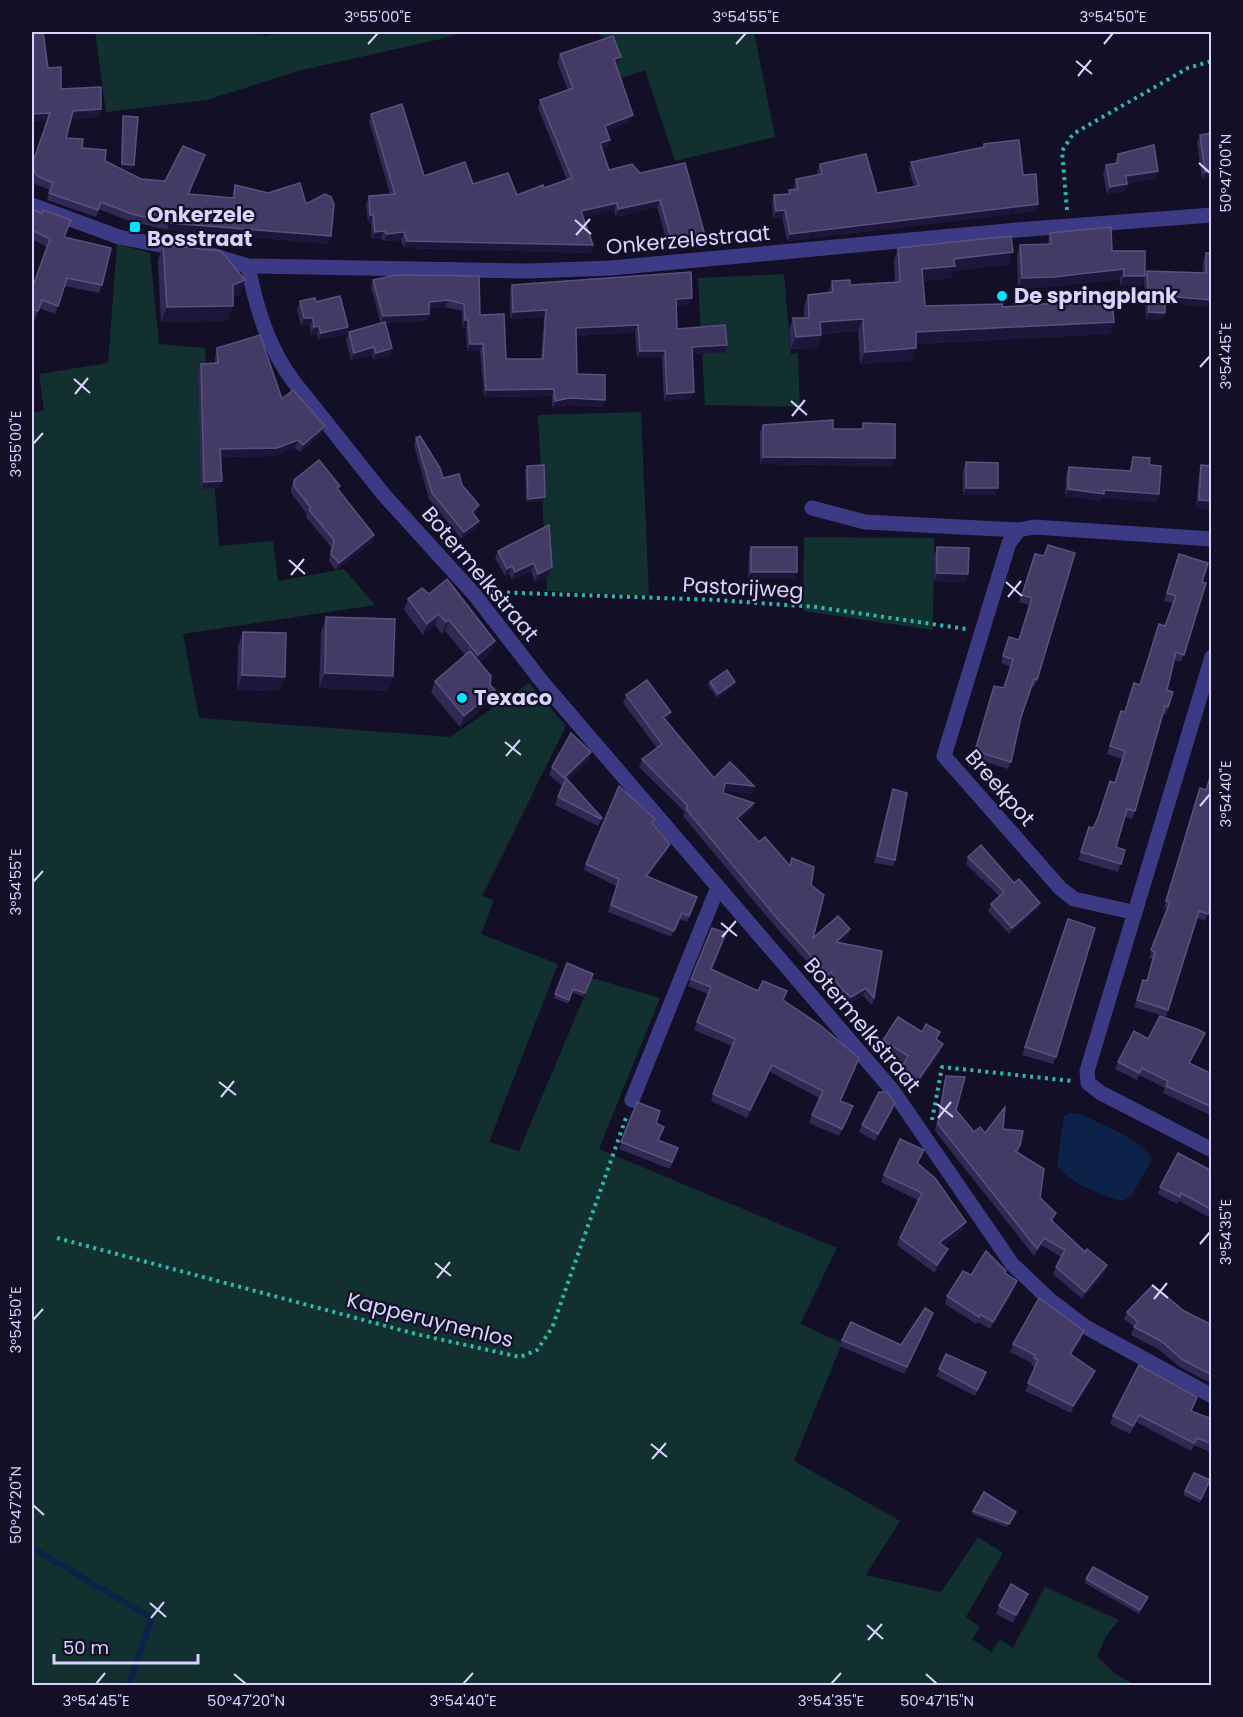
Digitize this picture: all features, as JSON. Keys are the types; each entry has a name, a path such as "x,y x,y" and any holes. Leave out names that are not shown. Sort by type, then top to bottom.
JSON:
{"street":[{"name":"Onkerzelestraat","path":"32,205 119,237 227,258 248,266 517,271 611,268 1017,230 1069,228 1212,215"},
{"name":"Botermelkstraat","path":"248,266 265,331 281,365 294,382 384,495 474,594 543,683 893,1091 1012,1264 1050,1300 1084,1326 1212,1396"},
{"path":"812,508 865,522 1019,530 1034,527 1212,539"},
{"name":"Breekpot","path":"1019,530 1009,543 944,756 1059,888 1074,899 1132,912"},
{"path":"1212,657 1132,912 1087,1071 1088,1083 1101,1093 1212,1150"},
{"path":"632,1100 718,887"}],"path":[{"path":"1069,228 1062,151 1073,134 1188,68 1212,61"},
{"name":"Pastorijweg","path":"501,591 816,607 981,631"},
{"path":"927,1142 942,1067 1088,1083"},
{"name":"Kapperuynenlos","path":"57,1238 416,1334 520,1357 537,1350 552,1328 632,1100"}],"green space":[{"path":"95,32 262,32 264,36 282,32 463,32 298,71 207,100 106,112"},
{"path":"600,32 754,32 775,137 675,161 645,70 623,78 610,65 610,40 599,35"},
{"path":"117,244 150,253 159,344 205,348 219,546 273,541 278,581 344,569 375,605 183,634 199,718 450,737 529,683 566,726 482,896 494,900 481,934 558,964 489,1142 519,1151 592,978 660,998 599,1149 837,1248 800,1324 842,1343 794,1461 900,1521 866,1575 941,1592 978,1537 1003,1553 966,1617 980,1627 972,1639 991,1652 1000,1639 1013,1648 1045,1587 1119,1620 1106,1636 1097,1657 1116,1674 1135,1685 32,1685 32,412 44,411 39,374 108,363"},
{"path":"784,274 791,354 798,353 800,407 705,405 698,278"},
{"path":"641,412 649,596 547,591 538,415"},
{"path":"804,537 934,538 933,630 803,611"}],"water":[{"path":"1070,1113 1080,1114 1121,1133 1148,1153 1152,1160 1131,1196 1123,1201 1095,1192 1070,1178 1057,1165 1064,1116"}],"building":[{"path":"32,32 43,32 48,68 61,67 61,89 101,87 101,109 73,111 66,138 83,139 82,148 106,150 105,161 141,179 165,181 183,146 205,155 188,194 234,198 235,185 268,193 300,183 306,204 325,194 331,197 334,204 331,236 169,223 132,214 101,202 98,210 49,193 53,183 37,176 32,165 50,113 32,114"},
{"path":"613,36 621,57 614,59 633,115 605,126 610,140 600,143 609,170 632,164 640,173 685,163 706,239 672,241 660,200 618,209 617,203 581,211 593,245 407,241 404,232 387,234 384,231 375,232 373,215 370,215 369,196 395,194 371,114 402,104 424,176 465,162 473,184 508,173 517,195 543,185 544,188 572,178 540,100 573,88 560,54"},
{"path":"123,116 138,117 134,165 122,164"},
{"path":"1212,133 1212,171 1205,172 1200,135"},
{"path":"1019,140 1023,175 1036,174 1038,204 790,234 785,210 776,211 774,195 790,194 789,190 798,189 796,179 822,174 820,164 866,154 877,193 919,186 911,162 984,147 984,144"},
{"path":"1154,145 1158,171 1126,176 1127,184 1110,187 1106,165 1118,163 1118,154"},
{"path":"32,209 42,214 43,210 71,220 64,237 111,248 102,285 67,278 58,306 42,300 38,311 32,310 32,282 34,283 50,239 32,230"},
{"path":"1111,227 1112,251 1145,251 1145,276 1124,276 1124,269 1022,278 1020,245 1051,244 1050,233"},
{"path":"1011,236 1013,252 954,259 955,266 922,269 925,306 1002,304 1003,307 1112,299 1114,322 916,332 916,348 865,352 863,319 820,322 821,335 796,337 793,318 809,318 808,295 833,292 832,281 850,280 850,285 900,282 898,248"},
{"path":"163,245 221,251 245,280 233,285 233,306 167,307"},
{"path":"1206,253 1212,253 1212,300 1165,296 1165,313 1149,312 1147,271 1206,273"},
{"path":"691,272 692,298 676,299 677,329 725,325 727,345 692,347 694,392 667,394 665,351 640,351 638,325 576,328 577,374 605,375 605,400 569,398 555,401 554,389 486,390 483,344 470,344 464,304 448,300 429,302 429,314 383,316 373,280 396,275 479,276 480,315 504,314 506,359 543,359 546,310 513,312 512,285"},
{"path":"340,296 348,327 321,333 319,326 314,327 313,318 304,318 300,301 315,298 316,302"},
{"path":"385,322 392,348 376,353 374,347 354,353 349,332"},
{"path":"260,335 282,399 293,390 325,426 303,445 298,440 277,448 220,449 222,481 204,482 201,364 218,363 217,348"},
{"path":"833,420 833,429 863,429 863,423 895,424 895,458 763,457 763,425"},
{"path":"420,436 440,468 443,478 459,474 462,485 479,505 472,512 479,521 464,532 432,493 416,438"},
{"path":"1133,457 1150,458 1149,465 1161,466 1159,494 1104,490 1104,494 1068,489 1069,467 1131,471"},
{"path":"319,460 340,486 337,488 374,535 339,563 331,554 334,540 309,510 311,508 294,486 294,480"},
{"path":"966,462 998,463 998,488 966,488"},
{"path":"544,465 545,497 528,499 527,466"},
{"path":"1201,465 1212,466 1212,501 1199,500"},
{"path":"549,525 552,567 538,574 534,563 515,572 512,566 507,569 498,551"},
{"path":"1048,545 1075,553 1037,680 1034,679 1021,717 1011,762 975,751 994,686 1004,688 1013,659 1003,656 1009,637 1019,640 1032,598 1022,595 1035,554 1044,556"},
{"path":"751,547 797,547 797,572 751,572"},
{"path":"937,547 969,548 968,574 937,573"},
{"path":"1179,554 1208,563 1202,582 1206,583 1184,655 1176,652 1167,690 1173,692 1168,707 1165,706 1135,811 1127,809 1116,847 1125,850 1121,864 1081,852 1089,827 1093,828 1098,818 1110,781 1115,783 1125,751 1110,746 1121,711 1125,712 1134,683 1140,685 1159,624 1165,626 1176,596 1167,593"},
{"path":"447,579 495,641 478,655 449,620 446,622 439,614 427,624 408,599 422,588 429,594"},
{"path":"326,617 395,619 393,676 325,673"},
{"path":"243,632 286,633 285,677 242,675"},
{"name":"Texaco","path":"470,651 491,676 490,685 495,690 464,716 435,681"},
{"path":"727,670 735,682 718,694 710,682"},
{"path":"647,680 671,712 663,717 714,778 730,762 754,786 725,783 723,793 754,803 737,818 759,842 765,837 790,866 792,858 814,867 811,885 824,895 813,938 838,916 850,929 836,942 882,951 874,998 866,988 851,997 840,987 831,972 828,975 776,917 686,809 688,806 642,759 662,744 626,695"},
{"path":"571,733 591,752 564,778 552,767"},
{"path":"1212,772 1212,902 1208,914 1199,911 1168,1010 1137,1000 1143,980 1147,981 1155,952 1151,950 1170,902 1166,901 1200,788 1206,790"},
{"path":"566,778 602,818 601,819 558,797"},
{"path":"619,786 655,819 652,823 670,844 646,876 697,897 689,916 682,913 674,931 611,905 619,879 586,864"},
{"path":"893,789 907,793 895,860 877,856"},
{"path":"981,845 1014,883 1019,879 1040,903 1012,928 991,904 1004,892 968,857"},
{"path":"1068,919 1095,928 1056,1057 1025,1047"},
{"path":"712,928 726,933 711,969 758,991 763,981 787,991 783,1000 820,1025 859,1058 840,1101 853,1106 842,1129 812,1115 823,1091 772,1065 750,1110 713,1094 735,1039 697,1022 711,987 691,979"},
{"path":"567,963 593,974 585,993 573,989 569,1000 555,994"},
{"path":"1160,1016 1205,1033 1189,1063 1212,1074 1212,1107 1166,1086 1168,1081 1142,1068 1139,1073 1118,1062 1134,1031 1148,1039"},
{"path":"898,1017 922,1032 926,1024 940,1032 936,1039 943,1044 914,1086 899,1072 908,1056 883,1040"},
{"path":"946,1076 965,1077 956,1110 974,1132 980,1127 985,1133 1005,1107 1003,1129 1023,1131 1020,1146 1015,1151 1044,1169 1040,1198 1056,1213 1051,1220 1085,1252 1087,1249 1107,1265 1085,1292 1056,1267 1065,1250 1044,1238 1037,1249 938,1124"},
{"path":"879,1092 887,1092 895,1103 878,1134 862,1125"},
{"path":"637,1102 660,1111 656,1123 664,1127 658,1140 678,1148 672,1162 621,1142"},
{"path":"900,1139 924,1150 917,1163 935,1178 966,1222 939,1243 948,1249 937,1265 900,1238 922,1193 884,1175"},
{"path":"1178,1153 1212,1171 1212,1210 1181,1193 1180,1197 1160,1187"},
{"path":"986,1251 1006,1271 1005,1273 1017,1281 993,1322 980,1314 979,1317 947,1296 963,1271 971,1275"},
{"path":"1153,1285 1184,1311 1212,1325 1212,1375 1183,1360 1161,1341 1134,1327 1138,1322 1127,1312"},
{"path":"1039,1298 1084,1331 1070,1354 1095,1371 1073,1406 1028,1383 1038,1360 1034,1358 1035,1355 1013,1344"},
{"path":"925,1308 933,1313 907,1367 842,1340 851,1322 901,1345"},
{"path":"946,1354 986,1372 977,1390 939,1369"},
{"path":"1139,1365 1197,1397 1191,1411 1212,1419 1212,1444 1197,1438 1194,1443 1139,1415 1133,1426 1113,1416"},
{"path":"1194,1473 1210,1480 1201,1499 1185,1491"},
{"path":"984,1492 1016,1512 1009,1524 973,1511"},
{"path":"1093,1567 1148,1597 1140,1610 1086,1579"},
{"path":"1011,1584 1028,1594 1016,1615 999,1606"}],"waterway":[{"path":"32,1548 152,1618 128,1686"}],"place":[{"name":"Onkerzele Bosstraat","path":"135,227"},
{"name":"De springplank","path":"1002,296"},
{"name":"Texaco","path":"462,698"}]}
